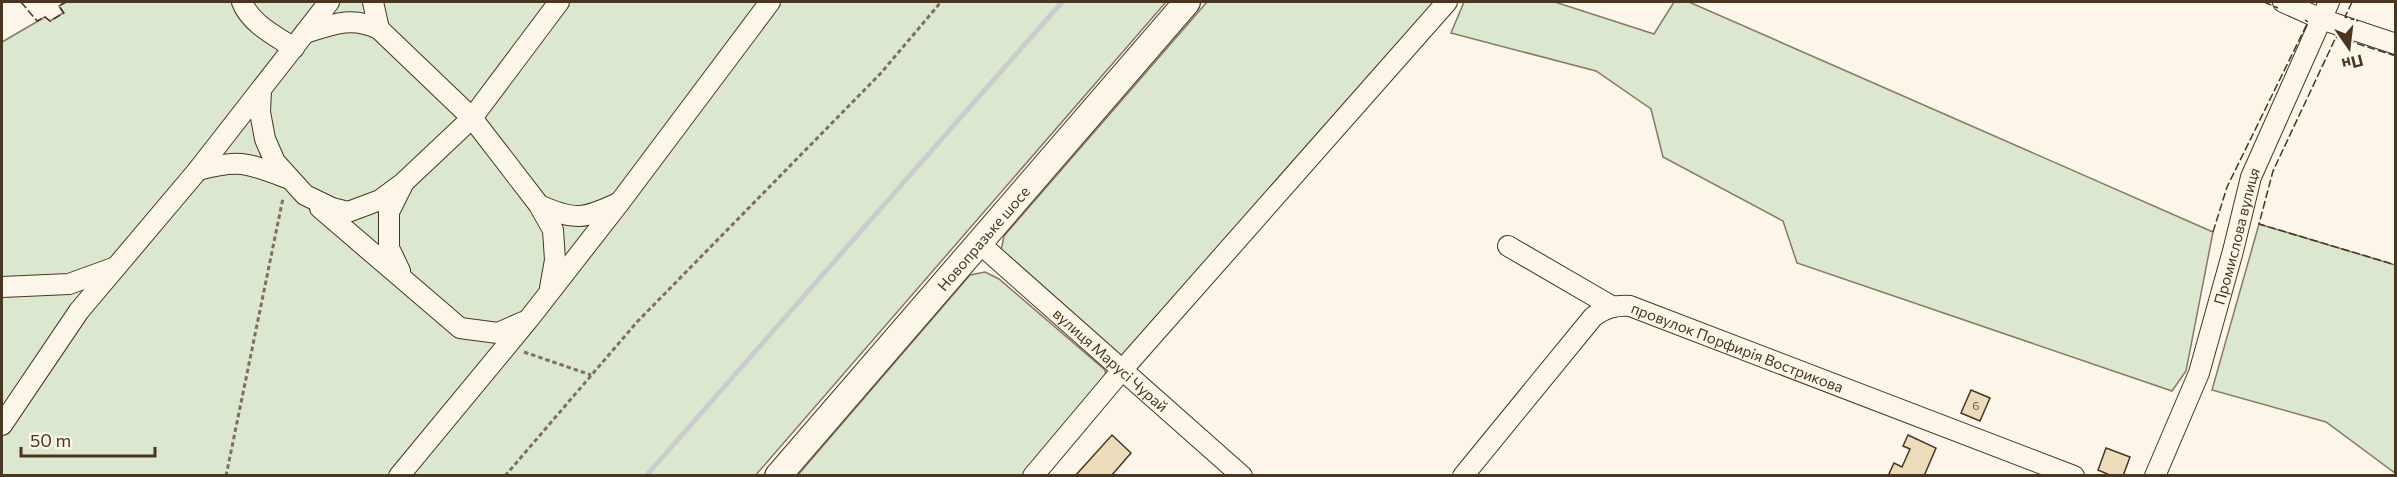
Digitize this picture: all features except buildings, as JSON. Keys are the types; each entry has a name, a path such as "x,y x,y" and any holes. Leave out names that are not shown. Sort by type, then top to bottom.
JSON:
{"main road":[{"name":"Новопразьке шосе","path":"778,476 1187,2"}],"street":[{"path":"242,2 246,13 268,32 299,40 339,22 365,22 379,29 472,118 539,205 553,230 555,260 549,293"},
{"path":"2,425 79,311 198,170 329,2"},
{"path":"373,2 379,29"},
{"path":"305,195 332,208 348,212 380,200 403,183 472,118 559,2"},
{"path":"399,476 528,320 770,2"},
{"path":"1033,476 1123,369 1447,2"},
{"path":"2283,2 2325,10 2396,44"},
{"name":"Промислова вулиця","path":"2156,476 2199,372 2252,177 2325,10"},
{"path":"261,90 260,112 265,140 275,162 287,178 305,195 460,328 498,333 528,320"},
{"path":"198,170 228,162 253,165 287,178"},
{"path":"403,183 389,212 389,248 404,279"},
{"path":"539,205 561,215 582,217 620,202"},
{"name":"вулиця Марусі Чурай","path":"979,243 1242,476"},
{"path":"1508,246 1613,307"},
{"path":"2,287 69,284 119,266"},
{"name":"провулок Порфирія Вострикова","path":"1463,476 1593,317 1613,307 1630,306 2074,476"}],"path":[{"path":"505,476 637,322 880,73 941,2"},
{"path":"226,476 287,178"},
{"path":"505,346 591,375"}],"green space":[{"path":"66,2 1166,2 755,476 2,475 2,42 45,17 50,21 63,13 59,6"},
{"path":"1207,2 1439,2 1122,360 1000,256 1004,236"},
{"path":"1464,2 1555,2 1654,34 1674,2 1689,2 2213,232 2186,371 2172,391 1797,263 1783,221 1663,157 1651,109 1596,71 1451,33"},
{"path":"2259,224 2395,265 2395,473 2326,422 2212,390"},
{"path":"985,272 999,279 1105,370 1107,384 1028,475 797,476 970,275"}],"waterway":[{"path":"646,476 1062,2"}],"fence":[{"path":"21,2 37,21 45,17 50,21 64,13 59,6 66,2"},
{"path":"2264,2 2278,8"},
{"path":"2352,2 2345,17 2358,21"},
{"path":"2213,232 2227,187 2308,22 2305,20"},
{"path":"2396,56 2336,37 2273,171 2259,224 2396,265"}]}
